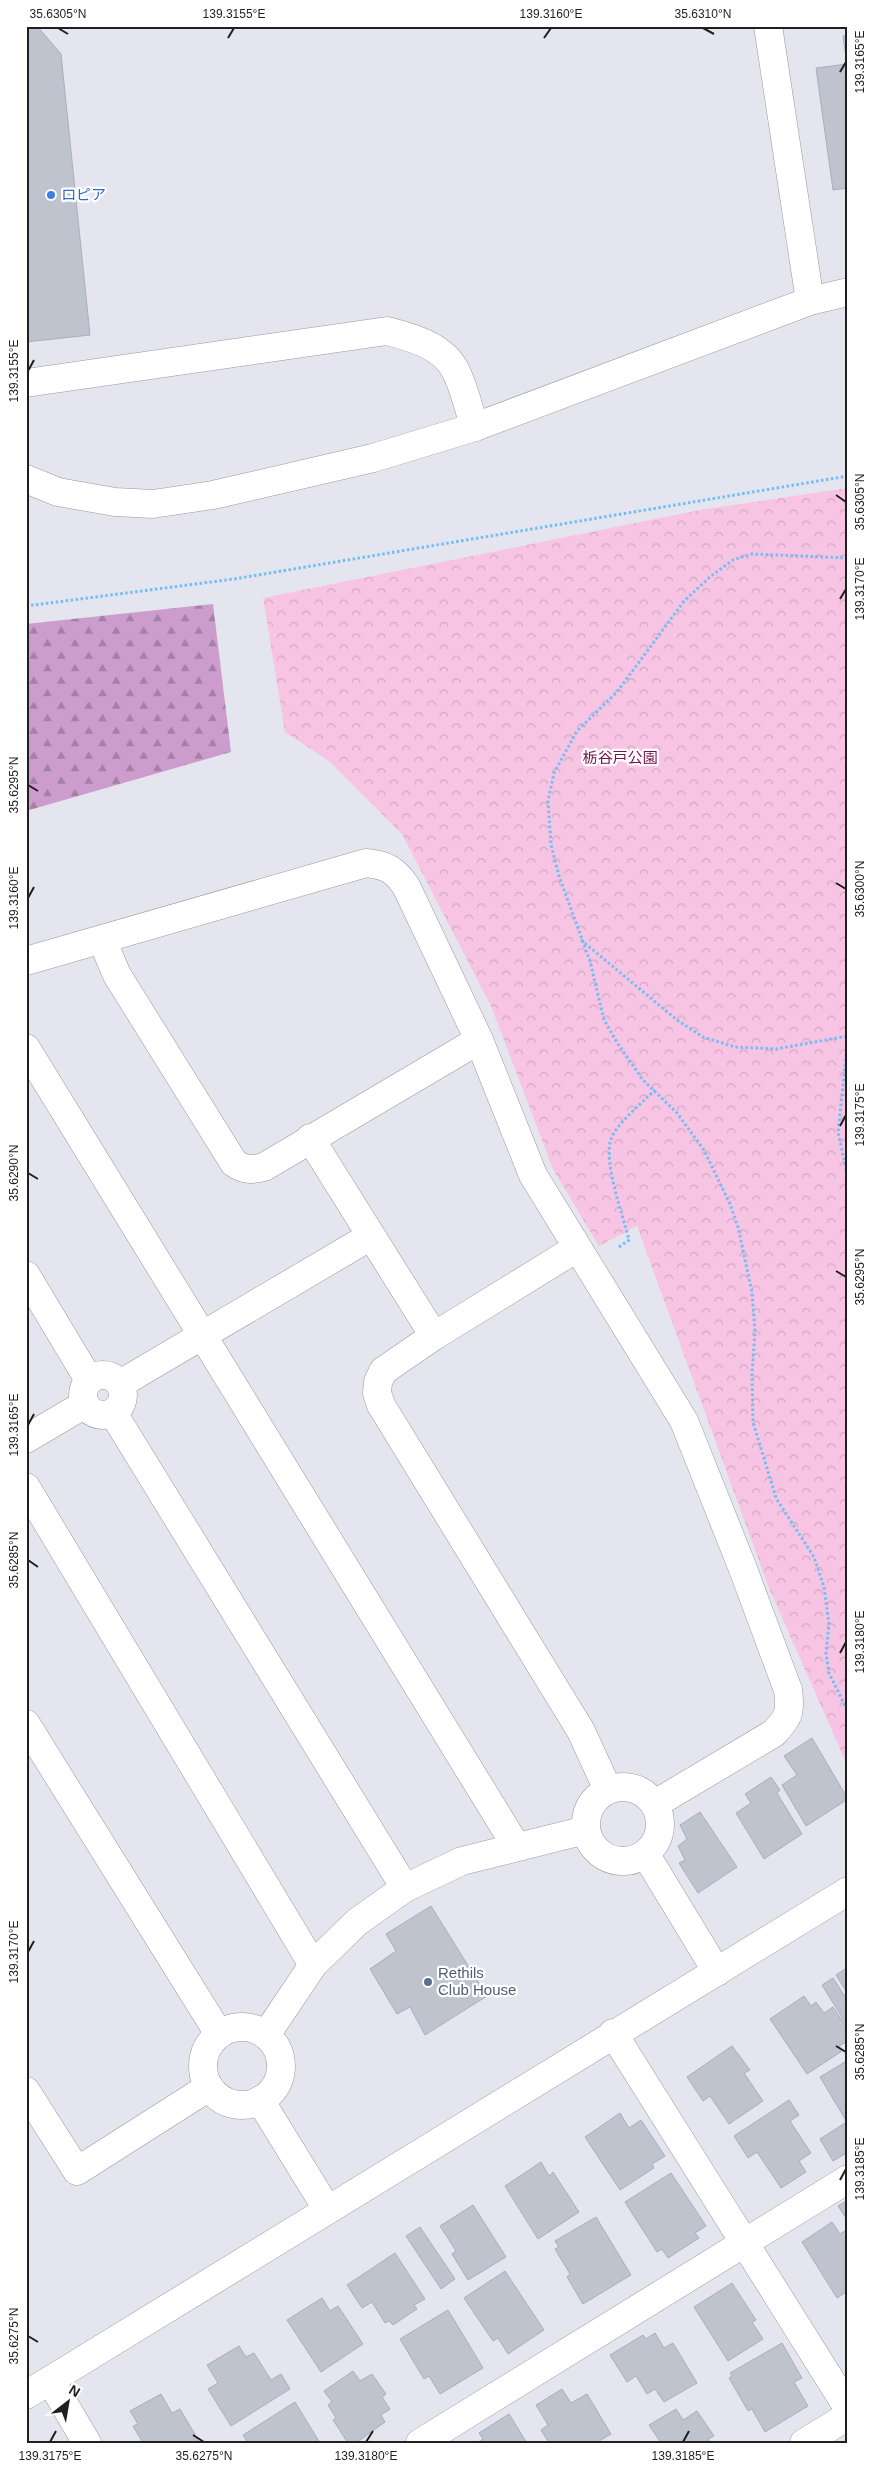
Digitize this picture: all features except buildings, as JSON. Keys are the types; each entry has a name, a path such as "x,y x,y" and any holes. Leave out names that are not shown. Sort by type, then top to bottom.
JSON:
{"street":[{"path":"768,26 810,301"},
{"path":"26,479 58,492 115,502 153,504 213,495 364,460 475,427 810,301 848,292"},
{"path":"26,383 387,331 409,336 438,350 454,367 475,427"},
{"path":"26,961 366,863 382,864 397,874 406,886 479,1040 533,1175 684,1421 788,1690 790,1707 786,1721 774,1734 655,1804"},
{"path":"102,940 117,975 234,1163 242,1168 253,1170 264,1167 310,1138 479,1040"},
{"path":"26,1048 516,1846"},
{"path":"310,1138 434,1336"},
{"path":"120,1384 371,1236"},
{"path":"577,1248 434,1336 383,1372 378,1387 381,1405 581,1731 608,1790"},
{"path":"26,1275 87,1392 89,1410 100,1415 112,1413 121,1403 123,1390 120,1384 109,1375 102,1375 87,1392 26,1439"},
{"path":"112,1413 405,1888"},
{"path":"26,1487 313,1965"},
{"path":"26,1724 219,2034"},
{"path":"618,1787 634,1789 648,1796 655,1804 661,1825 659,1837 646,1855 634,1860 621,1862 609,1859 594,1847 586,1830 590,1806 598,1797 608,1790 618,1787"},
{"path":"266,2035 313,1965 356,1922 405,1888 462,1861 586,1830"},
{"path":"646,1855 717,1972"},
{"path":"26,2395 613,2033 717,1972 848,1891"},
{"path":"242,2027 254,2029 266,2035 274,2044 280,2056 281,2069 271,2092 260,2100 249,2104 227,2102 209,2087 204,2076 202,2065 210,2042 219,2034 230,2029 242,2027"},
{"path":"613,2033 848,2408"},
{"path":"26,2091 76,2171 209,2087"},
{"path":"260,2100 327,2209"},
{"path":"420,2443 848,2179"},
{"path":"50,2380 87,2443"},
{"path":"804,2443 848,2416"}],"path":[{"path":"26,606 234,579 848,476"},
{"path":"848,558 752,554 733,560 710,576 684,601 630,678 577,731 554,773 548,801 551,845 559,876 590,961 604,1020 643,1080 677,1113 704,1150 730,1204 738,1227 752,1292 755,1332 752,1374 753,1422 776,1498 814,1557 824,1587 829,1624 826,1653 829,1673 848,1712"},
{"path":"581,940 677,1020 703,1037 735,1047 776,1049 848,1038 838,1132 848,1178"},
{"path":"629,1240 608,1156 612,1137 654,1090"}],"green space":[{"name":"栃谷戸公園","path":"848,488 848,1767 769,1588 637,1226 599,1246 553,1169 491,1006 402,834 329,761 285,732 263,598 700,510"},
{"path":"213,604 231,752 26,811 26,624"}],"place":[{"name":"ロピア","path":"51,195"},
{"name":"Rethils Club House","path":"428,1982"}]}
